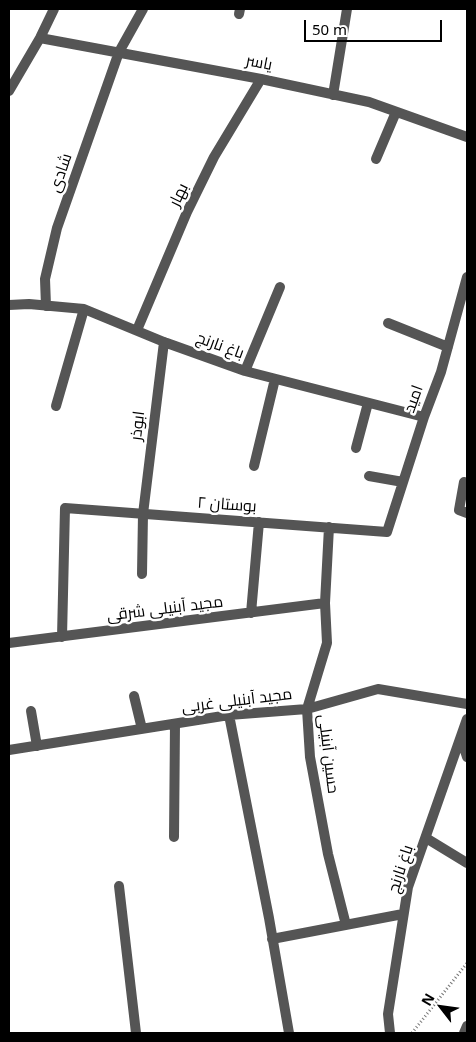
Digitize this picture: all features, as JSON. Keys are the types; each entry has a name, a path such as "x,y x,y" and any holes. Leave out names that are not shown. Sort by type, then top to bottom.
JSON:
{"street":[{"path":"9,91 13,74 40,38 54,9"},
{"name":"شادی","path":"46,306 45,280 57,228 118,52 143,9"},
{"path":"333,95 347,9"},
{"name":"یاسر","path":"40,38 261,79 369,102 467,137"},
{"name":"بهار","path":"137,330 187,212 214,157 261,79"},
{"path":"376,159 396,112"},
{"name":"امید","path":"387,532 424,417 441,372 467,277"},
{"path":"245,371 280,287"},
{"name":"باغ نارنج","path":"9,305 84,309 164,342 245,371 424,417"},
{"path":"56,406 84,309"},
{"path":"388,323 448,346"},
{"name":"ابوذر","path":"142,574 143,514 164,342"},
{"path":"254,466 275,379"},
{"path":"356,448 368,403"},
{"path":"369,476 403,482"},
{"path":"464,482 460,510 467,513"},
{"name":"بوستان ۲","path":"62,637 65,508 387,532"},
{"path":"251,613 259,522"},
{"name":"حسین آبنیلی","path":"329,527 325,603 327,643 307,708 310,757 328,854 346,925"},
{"name":"مجید آبنیلی شرقی","path":"9,643 325,603"},
{"name":"مجید آبنیلی غربی","path":"9,750 229,715 307,708 378,689 467,704"},
{"path":"134,696 142,729"},
{"path":"31,711 37,746"},
{"path":"229,715 289,1033"},
{"name":"باغ نارنج","path":"390,1033 388,1014 408,887 467,720"},
{"path":"174,837 175,724"},
{"path":"461,738 467,757"},
{"path":"426,838 467,862"},
{"path":"119,886 136,1033"},
{"path":"272,940 403,914"},
{"path":"464,1033 467,1026"}],"path":[{"path":"412,1033 467,963"}]}
